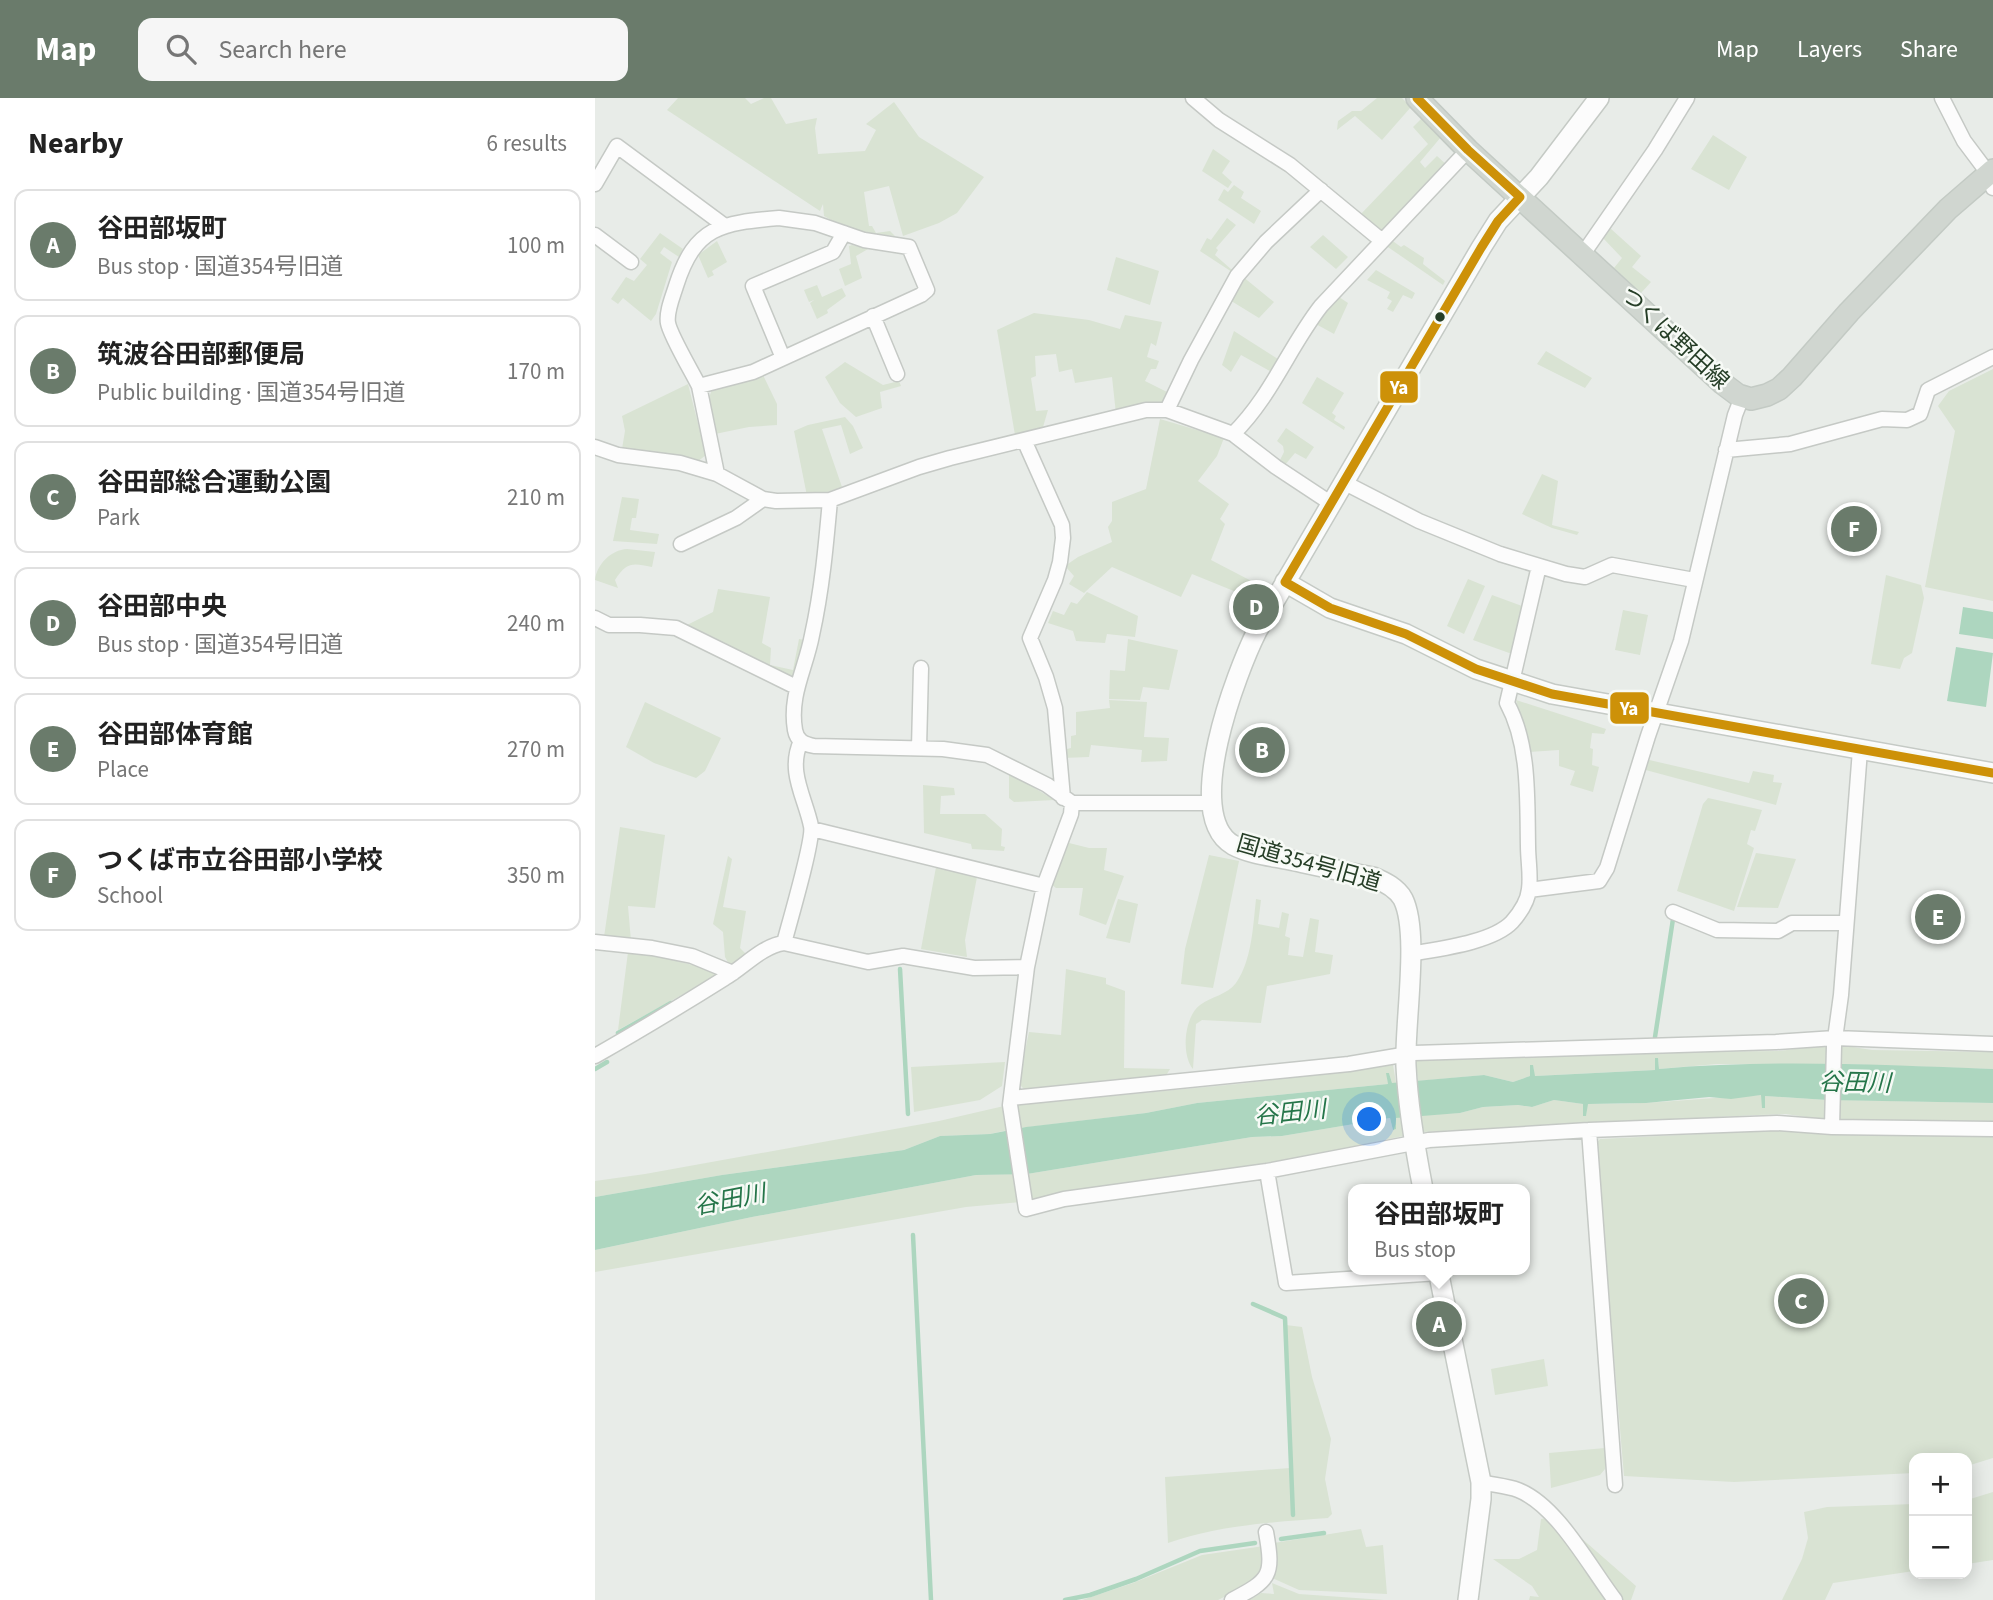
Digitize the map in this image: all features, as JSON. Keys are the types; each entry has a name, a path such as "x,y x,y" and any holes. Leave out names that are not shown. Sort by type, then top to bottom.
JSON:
{"main road":[{"name":"つくば野田線","path":"1417,98 1468,150 1713,375 1742,397 1756,399 1767,395 1792,377 1849,312 1948,209 1991,177"}],"street":[{"path":"1193,98 1219,120 1290,164 1381,240"},
{"name":"国道354号旧道","path":"1422,1184 1413,1136 1406,1059 1410,954 1403,899 1388,884 1373,877 1257,853 1234,845 1219,830 1213,813 1220,731 1243,659 1285,582 1481,248 1498,221 1571,137 1599,98"},
{"path":"1583,254 1655,150 1687,98"},
{"path":"1942,98 1964,141 1991,177"},
{"path":"595,184 617,146 725,226"},
{"path":"1233,434 1271,387 1313,316 1381,240 1468,150"},
{"path":"1167,410 1237,276 1266,242 1321,190"},
{"path":"699,386 753,372 921,295 927,290 909,247 864,240 815,223 779,218 741,221 725,226 701,239 690,250 671,304 668,322 699,386 717,474"},
{"path":"783,358 753,286 833,252 844,233"},
{"path":"595,235 631,262"},
{"path":"873,316 897,374"},
{"path":"1726,450 1790,444 1882,419 1907,420 1920,414 1928,390 1993,357"},
{"path":"1529,890 1599,881 1607,868 1681,641 1726,450 1742,397"},
{"path":"595,447 618,455 680,463 717,474 763,499 830,500 919,467 1146,410 1167,410 1233,434 1276,467 1332,504"},
{"path":"1024,440 1062,525 1061,562 1030,638 1055,708 1071,814 1044,886 1027,967 1011,1102 1025,1209 1064,1199 1268,1171 1413,1136 1777,1123 1993,1129"},
{"path":"1345,483 1419,521 1500,554 1539,566 1585,577 1612,565 1694,580"},
{"path":"681,544 736,518 763,499"},
{"path":"830,500 824,568 812,638 796,687 794,720 796,733 801,741 814,746 919,748 987,755 1047,785 1068,801 1212,803"},
{"path":"1410,954 1484,938 1499,932 1520,912 1529,890 1523,752 1507,703 1539,566"},
{"path":"1285,582 1329,608 1406,634 1476,669 1582,701 1993,773"},
{"path":"595,618 609,625 676,628 796,687"},
{"path":"919,748 922,668"},
{"path":"784,943 812,829 796,777 796,751 801,741"},
{"path":"1832,1124 1834,1042 1860,750"},
{"path":"812,829 1044,886"},
{"path":"1673,912 1717,930 1778,932 1792,923 1846,923"},
{"path":"595,942 652,948 692,956 733,973"},
{"path":"595,1055 665,1016 769,947 784,943 868,962 903,956 974,968 1027,967"},
{"path":"1011,1102 1406,1059 1776,1042 1993,1044"},
{"path":"1588,1130 1615,1485"},
{"path":"1268,1171 1286,1283 1388,1275"},
{"path":"1440,1275 1481,1482 1468,1600"},
{"path":"1481,1482 1518,1490 1553,1514 1615,1600"},
{"path":"1232,1600 1260,1585 1266,1578 1270,1553 1266,1532"}],"shaded area":[{"path":"678,98 745,98 751,104 771,98 786,124 817,118 815,128 818,154 865,151 876,130 866,124 894,102 919,137 984,177 957,213 939,223 903,236 889,186 864,192 869,226 872,226 876,233 890,231 895,236 851,231 824,216 823,204 820,211 667,110"},
{"path":"1377,98 1402,98 1411,107 1382,140 1355,116 1337,130 1338,121 1352,111 1361,111"},
{"path":"1422,118 1441,137 1420,162 1425,168 1437,156 1448,166 1383,234 1360,215 1428,144 1413,127"},
{"path":"1713,135 1747,157 1729,190 1691,169"},
{"path":"1213,149 1230,161 1222,173 1232,182 1228,188 1202,171"},
{"path":"1234,185 1244,192 1241,198 1261,211 1254,224 1218,200 1224,189 1228,192"},
{"path":"1227,218 1236,225 1216,248 1218,250 1215,255 1232,272 1200,251 1207,238 1211,240"},
{"path":"1610,228 1641,256 1632,267 1651,282 1641,293 1614,268 1622,258 1602,237"},
{"path":"660,233 683,249 679,257 664,247 660,253 672,262 656,314 651,321 623,298 618,304 611,299 626,277 634,281 647,265 640,259"},
{"path":"1323,235 1348,257 1336,269 1310,247"},
{"path":"1390,239 1424,258 1423,264 1445,281 1443,285 1385,245"},
{"path":"717,241 727,262 712,271 714,275 708,278 698,255"},
{"path":"849,246 868,249 856,256 862,278 845,286 839,269 851,264"},
{"path":"1116,257 1159,271 1150,305 1107,290"},
{"path":"1376,270 1415,293 1412,299 1403,295 1393,312 1387,309 1392,301 1387,298 1390,292 1367,280"},
{"path":"1242,276 1274,302 1259,318 1228,299"},
{"path":"817,285 822,297 842,288 846,296 827,310 828,313 817,319 810,303 814,300 809,302 804,290"},
{"path":"1336,295 1348,303 1334,334 1314,323"},
{"path":"1034,313 1089,320 1120,329 1125,315 1162,322 1156,346 1151,343 1147,357 1159,361 1156,369 1151,369 1145,381 1169,393 1165,403 1116,414 1112,377 1075,383 1072,369 1059,372 1056,354 1035,356 1036,376 1031,378 1036,411 1048,410 1043,427 1015,435 997,330"},
{"path":"1234,331 1278,359 1275,374 1241,355 1231,372 1222,365"},
{"path":"1546,351 1592,378 1585,388 1537,364"},
{"path":"845,362 883,385 899,381 901,386 880,392 882,408 856,417 840,403 825,377"},
{"path":"1993,369 1993,601 1925,587 1955,431 1938,406 1949,391"},
{"path":"763,375 777,404 777,425 715,434 708,401 712,389"},
{"path":"1317,377 1344,393 1332,413 1336,416 1334,420 1345,427 1344,430 1302,403"},
{"path":"688,384 706,455 697,462 622,449 625,431 622,416"},
{"path":"845,417 853,426 863,448 850,454 841,425 822,429 842,487 816,496 807,496 794,431"},
{"path":"1160,419 1224,438 1217,456 1198,481 1229,504 1220,519 1225,524 1211,560 1263,587 1256,600 1192,574 1181,597 1112,567 1084,593 1069,584 1074,576 1065,566 1078,557 1112,542 1108,527 1112,521 1112,502 1146,489"},
{"path":"1286,428 1314,447 1306,459 1295,453 1284,466 1279,462 1284,452 1283,446 1277,441"},
{"path":"1542,474 1558,481 1552,525 1579,532 1577,535 1552,528 1522,514"},
{"path":"622,497 639,499 636,518 632,518 630,530 659,534 657,544 613,541"},
{"path":"627,549 655,552 652,567 627,567 615,580 618,588 595,580 606,559"},
{"path":"1886,575 1921,585 1924,598 1912,653 1904,658 1900,669 1871,664"},
{"path":"1468,579 1485,586 1464,634 1447,626"},
{"path":"718,589 770,597 762,643 771,648 770,665 793,670 799,639 805,640 796,674 789,677 689,630 687,625 713,612"},
{"path":"1087,592 1138,616 1135,637 1107,634 1105,643 1076,641 1073,631 1048,623 1053,611 1064,615 1071,602 1077,604"},
{"path":"1492,595 1522,606 1512,654 1473,640"},
{"path":"1623,610 1648,615 1640,655 1615,650"},
{"path":"1128,639 1178,650 1169,690 1143,687 1140,700 1109,699 1110,670 1125,671"},
{"path":"1109,700 1147,702 1144,737 1169,738 1167,761 1141,762 1142,750 1091,745 1089,757 1063,758 1063,750 1071,748 1071,736 1076,735 1076,712 1110,708"},
{"path":"1516,700 1606,729 1604,734 1592,733 1592,765 1599,767 1593,792 1570,785 1575,771 1559,766 1559,750 1529,752"},
{"path":"645,702 721,738 705,771 696,778 654,763 626,747"},
{"path":"1645,759 1749,783 1753,771 1774,775 1773,782 1782,783 1776,805 1642,769"},
{"path":"1009,772 1054,800 1014,802 1009,798"},
{"path":"923,785 954,788 955,795 941,796 940,814 985,814 1002,829 1001,846 1005,847 1004,851 972,849 971,844 924,833"},
{"path":"1708,798 1762,810 1747,844 1754,848 1734,911 1677,891 1703,804"},
{"path":"620,827 665,835 655,908 628,906 631,941 604,937"},
{"path":"1069,843 1089,848 1107,848 1104,870 1124,876 1106,925 1079,915 1083,888 1056,888 1052,885"},
{"path":"1756,853 1796,859 1778,908 1737,907"},
{"path":"1209,855 1239,861 1213,988 1181,984 1185,949"},
{"path":"728,856 732,859 723,907 746,911 740,948 747,955 734,966 730,966 725,957 723,932 713,924"},
{"path":"936,867 977,877 965,940 967,957 921,949"},
{"path":"1118,899 1138,904 1130,943 1106,938"},
{"path":"1256,899 1261,900 1258,924 1279,928 1282,912 1289,914 1285,936 1290,938 1288,955 1303,957 1310,918 1319,920 1315,952 1333,955 1330,974 1267,986 1261,1023 1202,1020 1196,1024 1193,1069 1186,1046 1190,1018 1200,1005 1232,987 1241,974 1251,943"},
{"path":"628,952 717,971 716,976 618,1030"},
{"path":"1066,969 1106,978 1106,984 1125,991 1124,1068 1170,1069 1165,1077 1026,1091 1021,1086 1020,1074 1029,1032 1061,1035"},
{"path":"1827,1045 1828,1064 1717,1064 1659,1069 1658,1059 1655,1059 1655,1070 1534,1076 1533,1066 1530,1065 1530,1076 1513,1082 1484,1075 1418,1081 1416,1060 1653,1052 1779,1051"},
{"path":"1840,1045 1872,1050 1993,1052 1993,1069 1840,1064"},
{"path":"1005,1062 1002,1086 980,1100 914,1112 911,1067"},
{"path":"1393,1065 1396,1083 1392,1083 1389,1073 1388,1084 1197,1103 1146,1113 1020,1128 1015,1105 1238,1084"},
{"path":"1762,1095 1762,1108 1765,1096 1827,1100 1826,1120 1786,1114 1423,1132 1421,1115 1460,1113 1483,1107 1532,1107 1554,1100 1583,1104 1583,1116 1586,1116 1587,1104"},
{"path":"1839,1100 1993,1103 1993,1121 1839,1120"},
{"path":"1004,1106 1008,1130 990,1134 940,1136 904,1150 722,1175 595,1197 595,1181 939,1121"},
{"path":"1400,1117 1403,1136 1259,1166 1029,1202 1027,1174 1252,1137 1282,1136 1390,1118 1393,1130 1395,1118"},
{"path":"1780,1130 1859,1134 1993,1135 1993,1458 1972,1464 1972,1453 1909,1453 1909,1473 1734,1482 1624,1476 1596,1144 1600,1139"},
{"path":"1014,1174 1020,1202 966,1207 595,1272 595,1250 976,1175"},
{"path":"1286,1325 1302,1327 1312,1377 1331,1439 1325,1479 1332,1514 1328,1518 1227,1528 1168,1543 1165,1477 1290,1468"},
{"path":"1544,1359 1548,1386 1495,1395 1491,1369"},
{"path":"1605,1448 1605,1469 1600,1475 1551,1488 1549,1453"},
{"path":"1993,1492 1993,1560 1972,1563 1972,1498"},
{"path":"1909,1504 1909,1572 1833,1583 1825,1600 1782,1600 1802,1559 1808,1538 1804,1512 1827,1507"},
{"path":"1556,1516 1636,1586 1631,1600 1529,1600 1530,1596 1539,1597 1532,1586 1493,1559 1519,1559 1537,1550 1541,1519"},
{"path":"1361,1529 1366,1547 1383,1545 1387,1594 1299,1590 1270,1577 1274,1543"},
{"path":"1264,1546 1261,1572 1256,1581 1218,1600 1082,1600 1202,1555"},
{"path":"1272,1583 1299,1594 1384,1600 1249,1600 1261,1593 1274,1594"}],"water":[{"path":"1963,607 1993,612 1993,639 1959,634"},
{"path":"1956,647 1993,653 1986,707 1947,701"},
{"name":"谷田川","path":"1655,1058 1658,1058 1659,1069 1784,1064 1993,1069 1993,1103 1765,1096 1765,1108 1762,1108 1761,1095 1731,1099 1709,1097 1646,1103 1588,1104 1586,1116 1583,1116 1583,1104 1554,1100 1532,1107 1483,1107 1460,1113 1396,1118 1396,1129 1393,1130 1390,1118 1282,1136 1252,1137 1027,1174 976,1175 595,1250 595,1197 722,1175 904,1150 940,1136 990,1134 1026,1127 1146,1113 1197,1103 1388,1084 1386,1073 1389,1073 1392,1083 1484,1075 1513,1082 1530,1076 1530,1065 1533,1065 1535,1076 1655,1070"}],"waterway":[{"path":"1655,1037 1673,919"},
{"path":"900,969 908,1114"},
{"path":"618,1033 671,1003"},
{"path":"595,1069 607,1062"},
{"path":"913,1235 931,1600"},
{"path":"1253,1304 1285,1318 1293,1515"},
{"path":"1281,1539 1324,1533"},
{"path":"1065,1600 1090,1595 1136,1579 1200,1551 1255,1543"}],"transit line":[{"name":"Ya","path":"1417,98 1468,150 1520,197"},
{"name":"Ya","path":"1285,582 1481,248 1498,221 1520,197"},
{"name":"Ya","path":"1285,582 1330,608 1406,634 1476,669 1552,694 1993,773"}],"place":[{"name":"つくば市立谷田部小学校","path":"1854,529"},
{"name":"谷田部中央","path":"1256,607"},
{"name":"筑波谷田部郵便局","path":"1262,750"},
{"name":"谷田部体育館","path":"1938,917"},
{"name":"谷田部総合運動公園","path":"1801,1301"},
{"name":"谷田部坂町","path":"1439,1324"}]}
